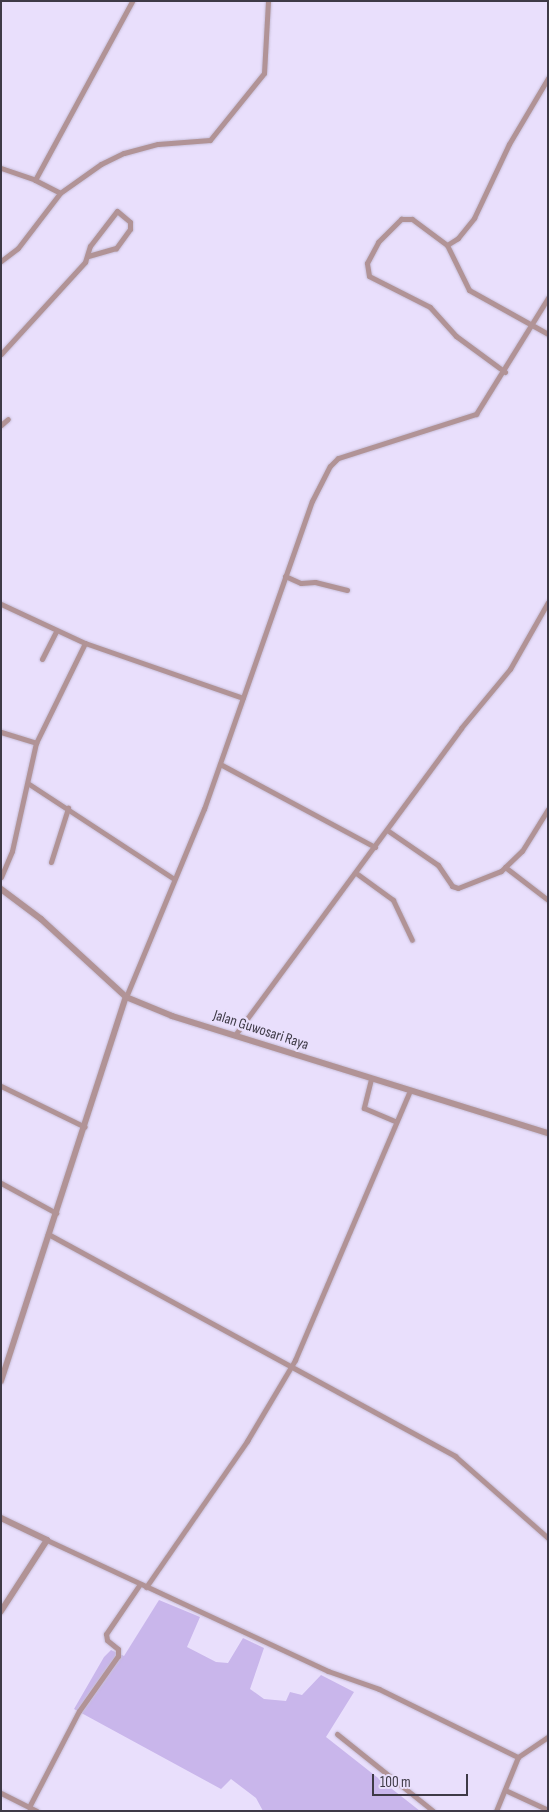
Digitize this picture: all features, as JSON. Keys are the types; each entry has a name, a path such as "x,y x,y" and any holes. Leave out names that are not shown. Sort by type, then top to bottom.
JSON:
{"street":[{"path":"35,180 132,1"},
{"path":"1,261 18,248 60,192 101,164 124,153 158,144 210,140 264,73 268,1"},
{"path":"447,245 474,218 509,144 548,78"},
{"path":"1,168 35,180 60,192"},
{"path":"1,354 88,256 90,246 117,211 130,222 130,229 116,248 88,256"},
{"path":"505,372 456,336 430,307 367,273 367,263 378,242 401,219 412,219 447,245 469,290 548,334"},
{"path":"1,1380 4,1365 85,1127 126,997 220,764 312,501 334,461 471,417 505,372 548,298"},
{"path":"1,425 8,419"},
{"path":"285,576 301,583 316,582 347,590"},
{"path":"235,1035 461,728 510,669 546,610 548,602"},
{"path":"1,604 56,631 244,698"},
{"path":"42,659 56,631"},
{"path":"1,877 12,851 29,784 36,743 85,642"},
{"path":"1,732 36,743"},
{"path":"220,764 375,847"},
{"path":"29,784 174,879"},
{"path":"51,862 68,808"},
{"path":"387,830 438,865 452,886 458,888 483,881 505,867 522,851 548,809"},
{"path":"505,867 548,900"},
{"path":"356,873 393,900 412,940"},
{"name":"Jalan Guwosari Raya","path":"1,889 41,919 126,997 371,1079 548,1133"},
{"path":"371,1079 364,1108 395,1121"},
{"path":"1,1086 85,1127"},
{"path":"146,1587 246,1441 291,1367 395,1121 410,1090"},
{"path":"1,1183 56,1213"},
{"path":"48,1234 455,1456 548,1538"},
{"path":"1,1518 328,1671 380,1689 518,1757"},
{"path":"1,1611 47,1540"},
{"path":"28,1806 79,1711 118,1656 118,1649 107,1640 106,1634 140,1584"},
{"path":"337,1734 433,1811"},
{"path":"496,1811 518,1757 548,1737"},
{"path":"505,1790 548,1810"},
{"path":"1,1793 37,1811"}],"shaded area":[{"path":"159,1600 200,1617 187,1647 216,1662 228,1663 243,1638 264,1648 250,1689 264,1699 286,1701 290,1692 302,1695 321,1675 354,1692 326,1737 420,1811 263,1811 256,1798 231,1779 221,1789 74,1709 104,1657 111,1650 124,1656"}]}
